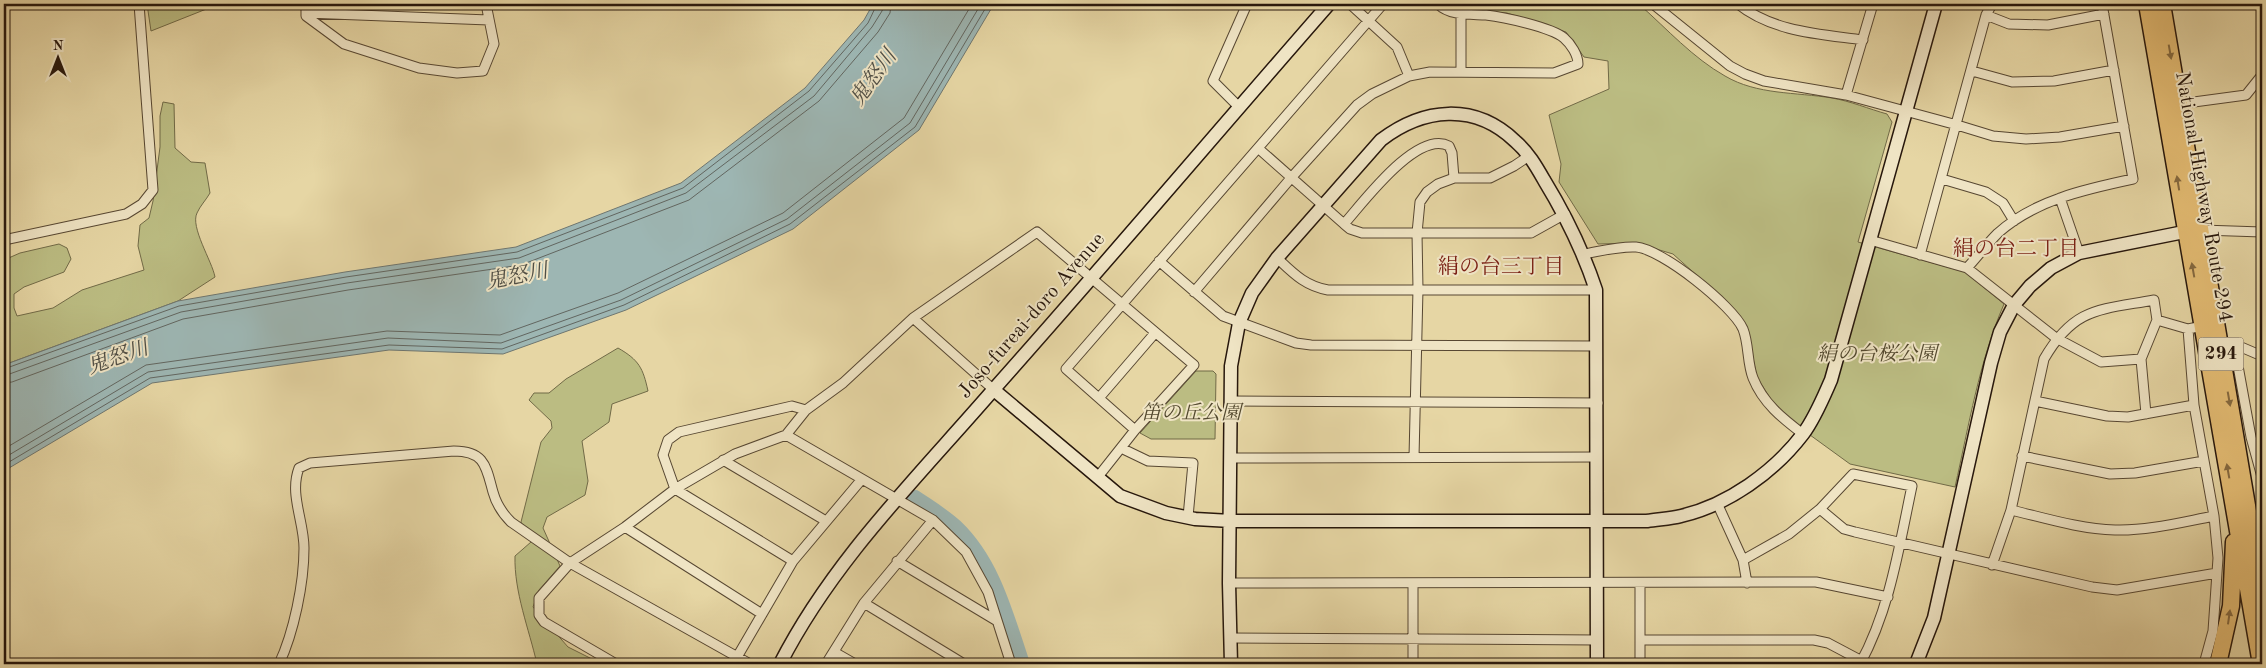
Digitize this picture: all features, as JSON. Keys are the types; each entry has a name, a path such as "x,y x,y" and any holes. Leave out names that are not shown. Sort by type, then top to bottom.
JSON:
{"highway":[{"name":"National Highway Route 294","path":"2147,4 2194,230 2227,344 2243,478 2262,594"},
{"name":"National Highway Route 294","path":"2162,4 2179,104 2194,230 2195,328 2236,518 2261,664"},
{"path":"2243,478 2262,539"},
{"path":"2218,664 2225,642 2231,606 2236,518"}],"street":[{"path":"4,240 126,214 142,204 153,190 139,4"},
{"path":"486,4 494,44 483,71 458,73 419,68 344,44 306,16 306,8 489,20"},
{"path":"1239,107 1213,81 1247,4"},
{"name":"Joso-fureai-doro Avenue","path":"780,664 821,592 896,498 994,390 1328,4"},
{"path":"1350,4 1396,47 1409,76"},
{"path":"1136,430 1066,369 1121,303 1259,149 1383,4"},
{"path":"1194,292 1290,178 1358,105 1372,94 1409,76 1430,72 1554,73 1578,64 1578,57 1564,38 1548,29 1487,16 1461,14 1441,7 1438,4"},
{"path":"1653,4 1730,66 1764,81 1846,95 1993,136 2026,139 2060,137 2124,126"},
{"path":"1738,4 1767,21 1794,30 1863,40"},
{"path":"1846,95 1873,4"},
{"path":"913,318 994,390 1120,496 1166,513 1231,521 1647,521 1681,516 1717,503 1746,487 1777,462 1803,434 1819,408 1831,380 1936,4"},
{"path":"1920,254 1986,16 1992,4"},
{"path":"1967,268 1998,234 2014,220 2081,190 2133,179 2102,4"},
{"path":"1461,14 1461,72"},
{"path":"1986,16 2009,24 2048,25 2104,14"},
{"path":"1972,71 2012,82 2054,81 2114,70"},
{"path":"2179,104 2246,95 2262,76"},
{"path":"1231,664 1229,584 1231,366 1239,323 1252,293 1277,258 1380,140 1397,128 1418,118 1440,114 1461,115 1482,120 1500,129 1516,141 1529,156 1565,214 1584,254 1596,290 1598,402 1597,664"},
{"path":"1344,224 1395,166 1413,153 1430,146 1442,144 1450,148 1454,178"},
{"path":"1259,149 1350,229 1362,233 1531,233 1565,214"},
{"path":"1414,457 1418,289 1417,233 1420,202 1427,192 1438,184 1454,178 1490,178 1529,156"},
{"path":"1942,178 1986,192 2003,203 2014,220"},
{"path":"2060,198 2079,253"},
{"path":"1916,664 1934,618 1991,363 2000,332 2014,305 2030,286 2052,268 2079,253 2194,230 2262,232"},
{"path":"616,664 544,622 539,615 539,598 570,563 675,489 723,460 786,435 806,410 843,383 913,318 1037,232 1090,279 1194,365 1136,430 1097,478"},
{"path":"1870,240 1967,268 2056,338 2101,362 2142,359"},
{"path":"1584,254 1614,248 1638,247 1665,257 1729,308 1742,329 1753,378 1774,412 1803,434"},
{"path":"1277,258 1302,282 1315,288 1328,290 1596,290"},
{"path":"1159,262 1223,316 1296,343 1311,345 1597,346"},
{"path":"1992,565 2010,510 2044,360 2056,338 2078,319 2095,311 2154,300 2158,320 2142,359 2146,414"},
{"path":"2158,320 2195,328 2194,405 2214,516 2218,558 2213,631 2204,664"},
{"path":"1099,398 1156,333"},
{"path":"2227,344 2262,356"},
{"path":"2227,344 2262,478"},
{"path":"1231,401 1598,402"},
{"path":"2035,401 2106,416 2128,417 2194,405"},
{"path":"793,561 675,489 663,455 668,440 679,432 792,406 806,410"},
{"path":"786,435 933,520 966,552 988,592 1012,664"},
{"path":"1121,448 1148,461 1193,463 1188,517"},
{"path":"279,664 289,638 299,596 304,547 295,486 300,468 305,464 454,451 472,454 480,458 487,468 494,496 504,515 570,563 735,660 750,664"},
{"path":"2022,456 2110,474 2135,473 2204,461"},
{"path":"1230,458 1597,457"},
{"path":"723,460 826,522"},
{"path":"1640,640 1814,640 1828,643 1861,663 1877,629 1888,597 1912,486 1852,474 1820,509 1788,534 1743,560"},
{"path":"735,660 793,561 862,479"},
{"path":"1717,503 1743,560 1746,583"},
{"path":"1820,509 1844,529 1900,544 2092,588 2117,590 2217,573"},
{"path":"2010,510 2092,528 2117,530 2150,528 2214,516"},
{"path":"826,664 864,603 933,520"},
{"path":"625,526 762,614"},
{"path":"898,561 997,621"},
{"path":"1229,584 1816,582 1888,597"},
{"path":"1413,583 1413,664"},
{"path":"1640,583 1640,664"},
{"path":"864,603 964,664"},
{"path":"1231,638 1597,640"},
{"path":"834,652 855,664"}],"green space":[{"path":"147,4 219,4 151,31"},
{"name":"絹の台桜公園","path":"1446,4 1640,5 1702,61 1737,82 1763,90 1839,99 1887,114 1892,122 1858,242 1965,272 2004,304 1981,371 1955,487 1850,464 1799,427 1773,403 1757,377 1746,326 1731,306 1673,254 1636,243 1598,244 1559,182 1561,164 1549,115 1609,89 1608,61 1584,57 1566,32 1507,13 1456,9"},
{"path":"163,102 174,104 175,148 191,162 205,163 210,193 198,210 196,227 215,277 178,301 4,365 4,260 20,253 59,244 67,248 71,259 64,272 24,287 14,294 14,308 17,316 53,308 82,290 144,270 138,246 140,225 149,218 153,201 160,147 160,116"},
{"path":"618,348 639,365 648,391 612,404 609,422 582,441 588,481 585,495 547,517 543,528 560,566 539,590 533,607 568,647 602,664 537,664 519,597 515,556 531,542 521,522 541,442 552,428 551,421 529,400 534,393 549,393 566,379"},
{"name":"笛の丘公園","path":"1196,371 1213,371 1216,374 1215,439 1151,439 1140,433"}],"water":[{"name":"鬼怒川","path":"873,4 994,4 919,130 793,229 626,310 503,354 389,350 152,383 4,471 4,365 178,301 345,272 516,247 681,183 805,88 864,20"}],"waterway":[{"path":"915,498 955,527 979,557 997,591 1022,664"}],"district":[{"name":"絹の台二丁目","path":"2016,249"},
{"name":"絹の台三丁目","path":"1501,267"}]}
